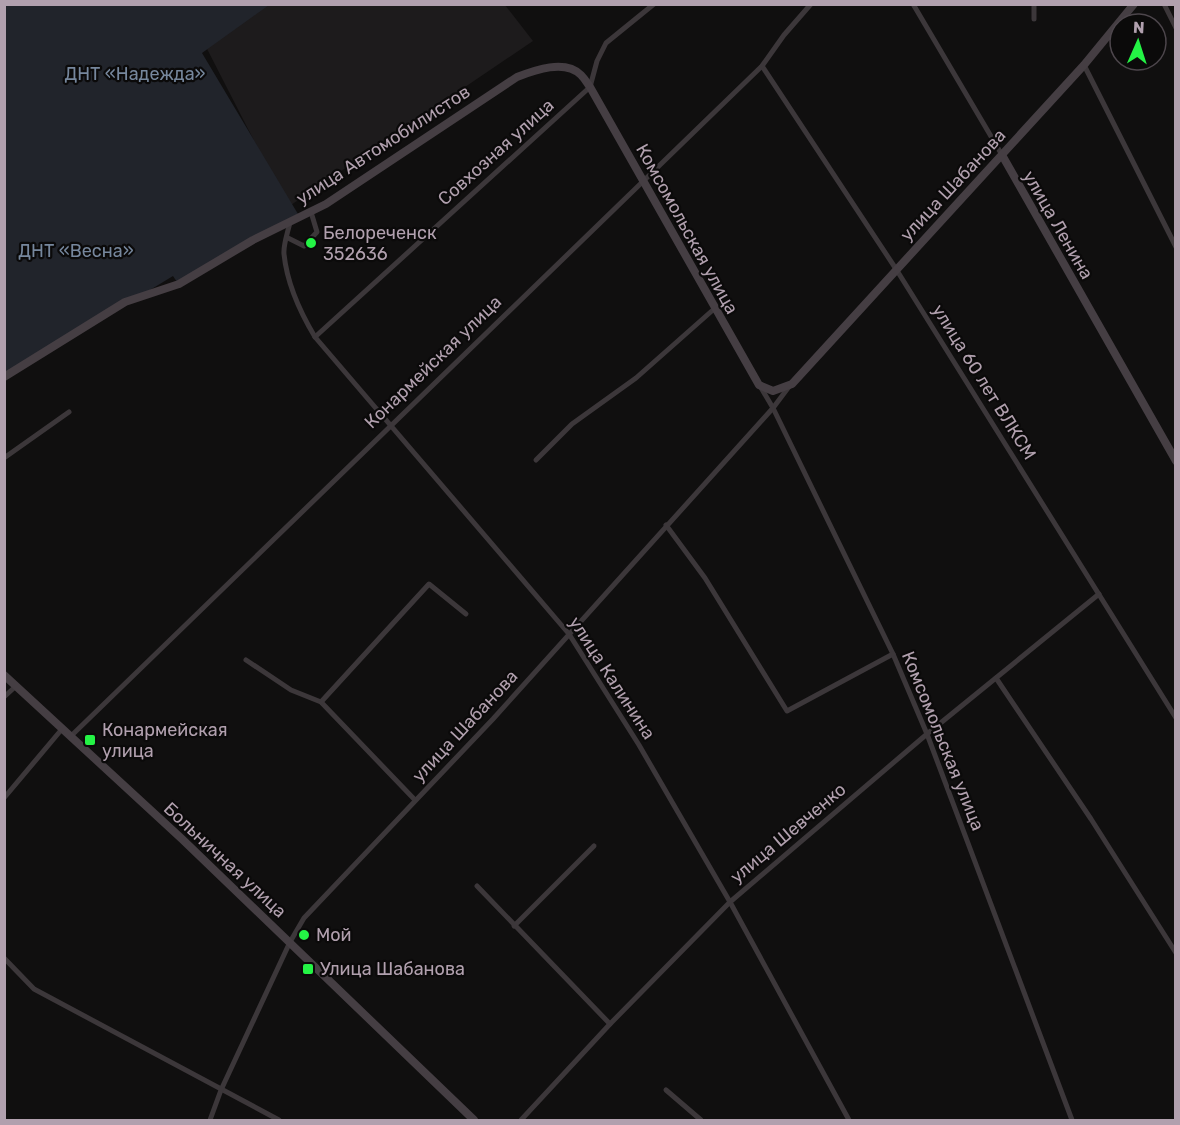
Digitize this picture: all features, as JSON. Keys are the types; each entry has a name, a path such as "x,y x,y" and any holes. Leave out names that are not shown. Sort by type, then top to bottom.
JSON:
{"street":[{"path":"590,87 597,61 606,43 654,4"},
{"name":"Конармейская улица","path":"70,736 762,66 784,35 811,4"},
{"name":"улица Ленина","path":"913,4 1002,155 1176,461"},
{"path":"1034,4 1034,19"},
{"name":"улица Шабанова","path":"210,1120 221,1090 290,942 304,918 493,720 792,384 1084,65 1134,4"},
{"path":"1164,4 1176,28"},
{"path":"1084,65 1176,248"},
{"name":"улица 60 лет ВЛКСМ","path":"762,66 896,269 1176,718"},
{"name":"улица Автомобилистов","path":"4,377 125,302 179,284 253,240 326,204 517,77 540,68 557,67 580,74 590,87"},
{"name":"Комсомольская улица","path":"590,87 714,309 773,408 892,654 927,734 1072,1120"},
{"name":"Совхозная улица","path":"315,337 590,87"},
{"path":"288,238 304,246 317,231 311,212"},
{"name":"улица Калинина","path":"290,222 283,252 294,296 315,337 569,634 639,746 730,902 846,1120"},
{"path":"536,460 572,424 636,378 714,309"},
{"name":"улица Шабанова","path":"759,385 773,391 792,384"},
{"path":"4,458 69,412"},
{"path":"666,525 705,578 787,711 892,654"},
{"path":"321,702 429,584 466,614"},
{"name":"улица Шевченко","path":"521,1120 610,1024 730,902 927,734 1099,594"},
{"path":"246,660 291,690 321,702 415,800"},
{"name":"Больничная улица","path":"4,675 182,839 474,1120"},
{"path":"996,678 1091,819 1176,953"},
{"path":"4,697 16,686"},
{"path":"4,798 62,729"},
{"path":"514,926 594,846"},
{"path":"477,886 610,1024"},
{"path":"4,958 34,989 279,1120"},
{"path":"666,1090 701,1120"}],"shaded area":[{"path":"262,4 505,5 533,41 288,207 204,43"}],"green space":[{"path":"5,5 269,5 202,53 298,214 177,282 173,276 5,378"}],"place":[{"name":"Белореченск 352636","path":"311,243"},
{"name":"Конармейская улица","path":"90,740"},
{"name":"Мой","path":"304,935"},
{"name":"Улица Шабанова","path":"308,969"}],"park label":[{"name":"ДНТ «Надежда»","path":"135,74"},
{"name":"ДНТ «Весна»","path":"76,251"}]}
